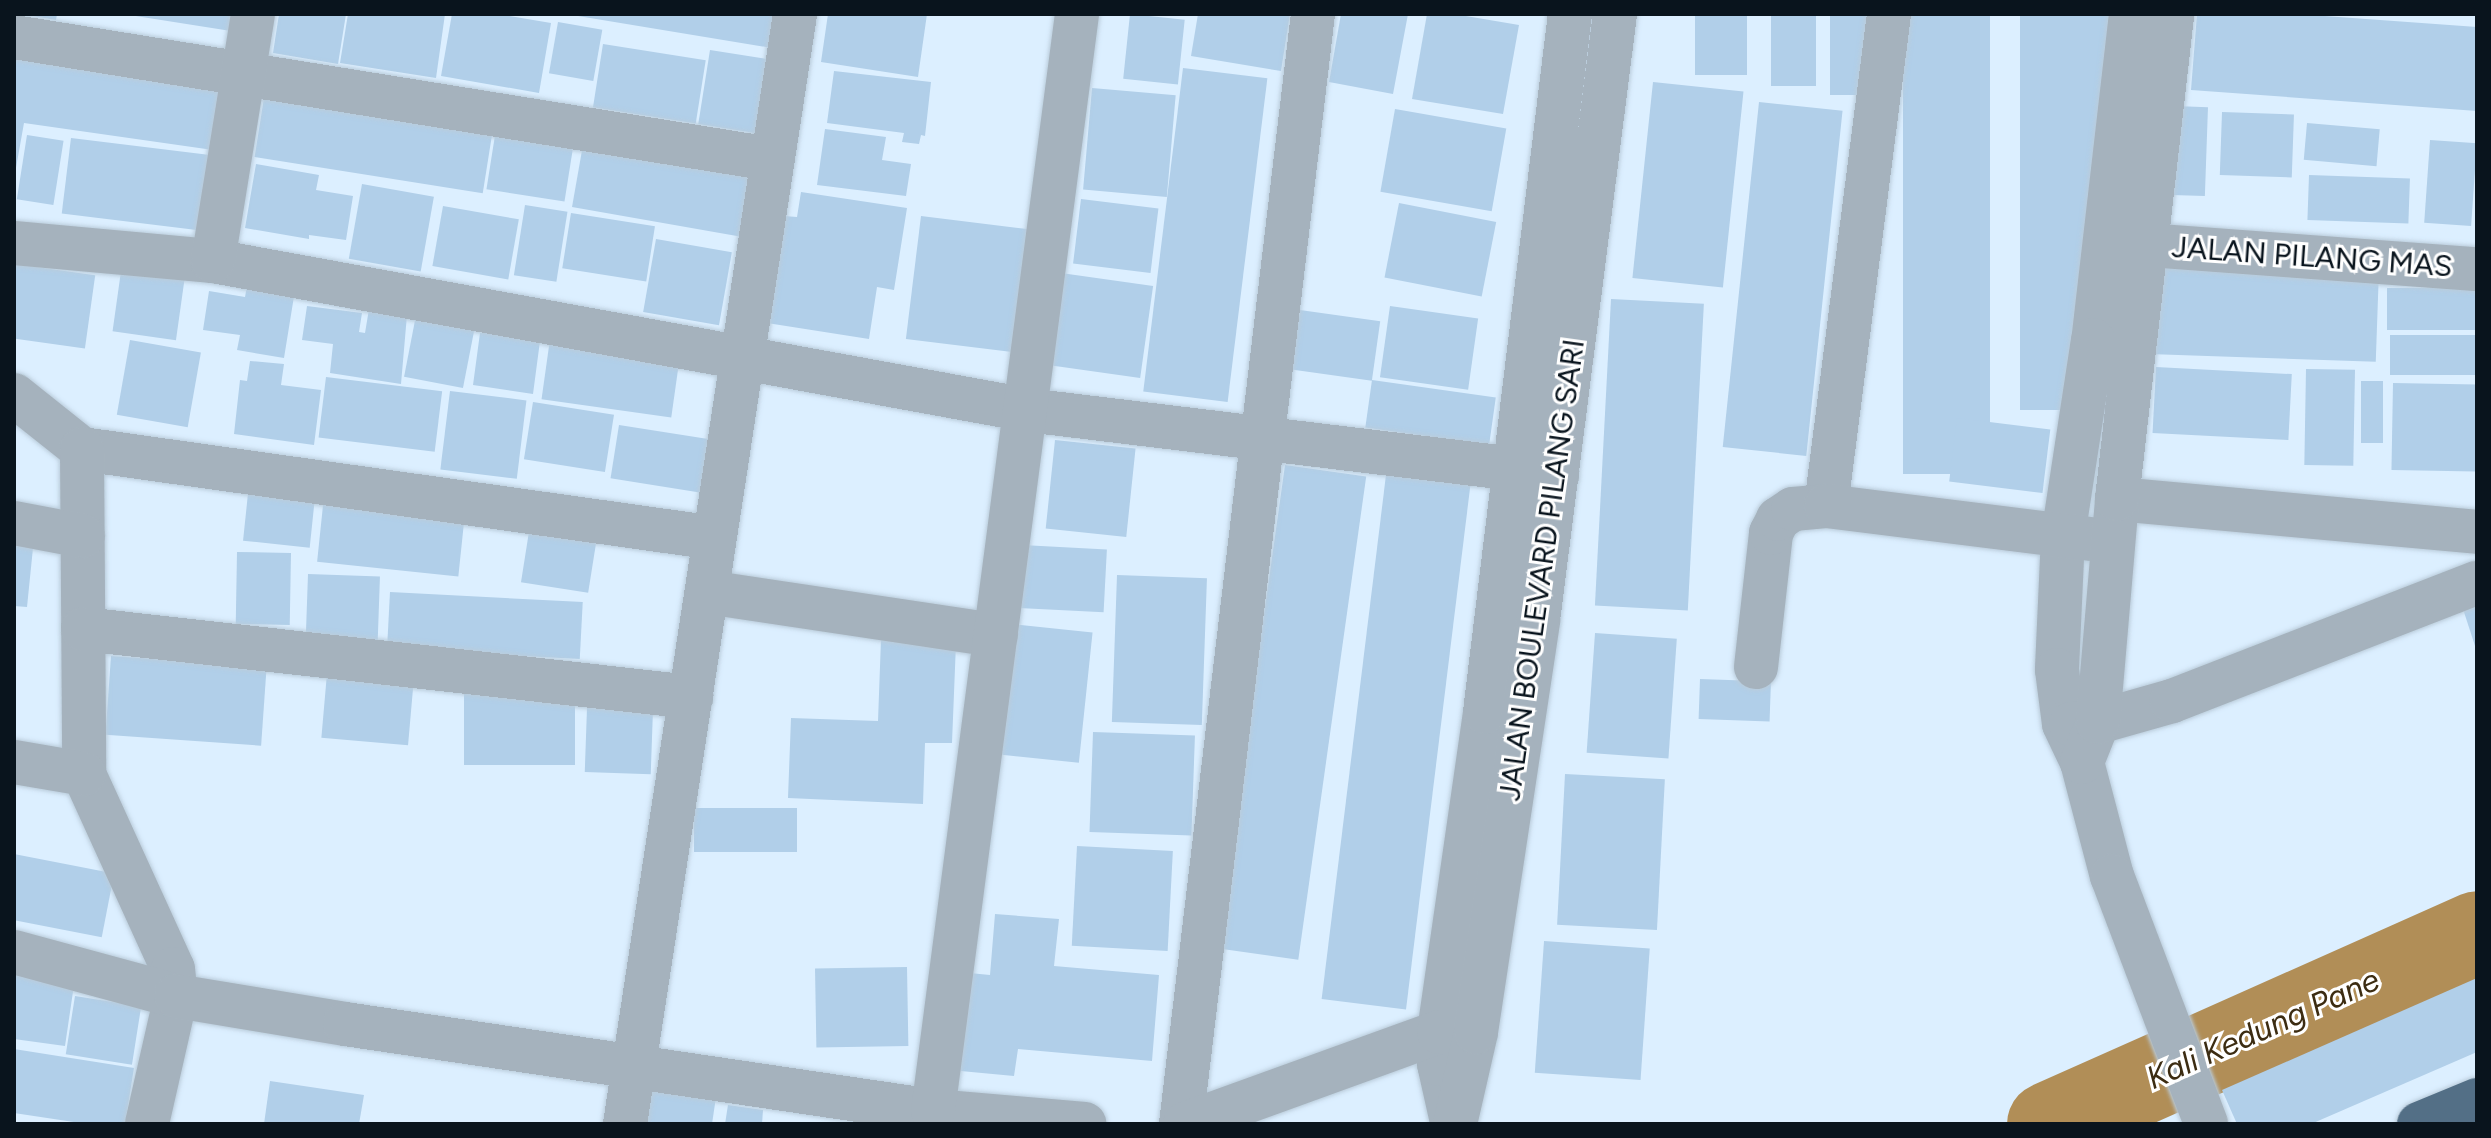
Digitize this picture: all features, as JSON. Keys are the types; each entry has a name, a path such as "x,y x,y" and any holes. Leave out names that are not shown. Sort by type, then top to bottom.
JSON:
{"highway":[{"path":"2419,1124 2477,1100"}],"street":[{"path":"213,261 253,14"},
{"path":"625,1124 795,14"},
{"path":"933,1111 1077,14"},
{"path":"1313,14 1183,1124 1458,1032"},
{"name":"JALAN BOULEVARD PILANG SARI","path":"1454,1124 1458,1032 1485,712 1570,14"},
{"name":"JALAN BOULEVARD PILANG SARI","path":"1458,1032 1557,474 1615,14"},
{"path":"1826,506 1889,14"},
{"path":"2131,14 2093,340 2063,536 2057,670 2081,736 2112,876 2202,1114"},
{"path":"2081,736 2115,520 2172,14"},
{"path":"14,37 771,159"},
{"path":"14,243 213,261 1027,410 1557,474"},
{"name":"JALAN PILANG MAS","path":"2147,245 2477,269"},
{"path":"14,395 82,449 715,538"},
{"path":"82,449 84,774 168,956 176,996 147,1124"},
{"path":"1756,667 1771,533 1778,519 1793,509 1826,506 2063,536 2115,520 2477,532"},
{"path":"14,523 83,536"},
{"path":"2081,736 2251,673 2477,583"},
{"path":"707,592 996,635"},
{"path":"83,629 691,697"},
{"path":"14,762 84,774"},
{"path":"14,952 176,996 933,1111 1084,1124"}],"building":[{"path":"22,14 57,14 56,20"},
{"path":"123,14 234,14 231,31"},
{"path":"279,14 346,14 338,64 273,53"},
{"path":"348,14 445,14 436,78 340,63"},
{"path":"452,14 498,14 551,23 539,93 441,76"},
{"path":"566,14 778,14 772,48"},
{"path":"828,14 927,14 918,77 821,62"},
{"path":"1130,14 1185,20 1178,84 1123,79"},
{"path":"1198,14 1290,14 1281,71 1191,56"},
{"path":"1341,14 1408,14 1393,94 1329,82"},
{"path":"1427,14 1454,14 1519,25 1503,114 1412,99"},
{"path":"1695,14 1747,14 1747,75 1695,75"},
{"path":"1771,14 1816,14 1816,86 1771,86"},
{"path":"1830,14 1869,14 1869,95 1830,95"},
{"path":"1903,14 1990,14 1990,474 1903,474"},
{"path":"2020,14 2116,14 2116,410 2020,410"},
{"path":"2197,14 2297,14 2477,27 2477,111 2191,90"},
{"path":"558,22 602,30 593,81 549,73"},
{"path":"603,44 706,60 696,123 593,107"},
{"path":"14,48 223,78 213,150 24,123 14,179"},
{"path":"710,50 778,61 766,135 698,124"},
{"path":"1183,68 1267,78 1228,402 1143,392"},
{"path":"834,71 931,82 925,136 921,135 919,144 902,142 904,133 827,123"},
{"path":"1653,82 1744,92 1723,287 1632,278"},
{"path":"266,85 494,121 483,193 255,157"},
{"path":"1092,88 1176,95 1167,197 1083,190"},
{"path":"1759,102 1843,111 1806,456 1723,447"},
{"path":"2175,106 2208,107 2205,196 2172,195"},
{"path":"1395,109 1506,129 1492,211 1380,192"},
{"path":"2222,112 2294,115 2292,177 2220,175"},
{"path":"2307,123 2380,129 2376,166 2304,160"},
{"path":"496,129 574,141 564,202 486,189"},
{"path":"825,129 886,137 882,160 911,164 906,196 817,185"},
{"path":"27,135 64,141 53,205 17,199"},
{"path":"71,138 210,155 201,230 62,213"},
{"path":"584,139 760,170 748,238 572,207"},
{"path":"2430,140 2477,143 2471,226 2424,223"},
{"path":"256,164 319,175 316,190 353,196 346,240 309,235 309,239 245,228"},
{"path":"2309,175 2410,179 2408,223 2307,220"},
{"path":"362,184 434,197 421,272 349,259"},
{"path":"801,192 907,208 894,290 877,287 869,339 767,323 784,216 797,217"},
{"path":"1081,199 1158,209 1150,273 1073,264"},
{"path":"1399,203 1496,222 1482,296 1384,278"},
{"path":"525,205 567,212 556,282 514,275"},
{"path":"443,206 519,219 508,279 432,266"},
{"path":"571,213 655,226 646,282 562,268"},
{"path":"921,216 1029,229 1014,352 906,339"},
{"path":"656,239 732,252 719,325 643,312"},
{"path":"123,257 186,266 176,340 113,331"},
{"path":"15,264 95,275 85,349 14,339"},
{"path":"2152,265 2379,273 2376,362 2149,354"},
{"path":"1061,273 1153,286 1140,378 1048,365"},
{"path":"249,276 296,284 284,358 237,350 240,335 203,330 209,291 245,297"},
{"path":"2387,288 2477,288 2477,330 2387,330"},
{"path":"1611,299 1704,304 1688,610 1595,606"},
{"path":"418,305 477,316 463,388 404,377"},
{"path":"307,306 362,313 359,332 365,333 369,309 407,315 401,384 330,373 333,344 302,340"},
{"path":"1390,306 1478,318 1468,390 1380,377"},
{"path":"1300,310 1380,321 1372,381 1292,369"},
{"path":"487,323 540,341 533,394 473,385 480,333 486,333"},
{"path":"551,332 681,350 671,418 542,399"},
{"path":"2390,335 2477,335 2477,375 2390,375"},
{"path":"130,340 201,353 188,427 117,415"},
{"path":"250,361 284,364 281,385 321,390 314,445 234,434 240,380 247,381"},
{"path":"2156,367 2292,374 2288,440 2153,433"},
{"path":"2306,369 2355,370 2353,466 2304,465"},
{"path":"326,377 442,391 435,452 319,438"},
{"path":"1372,380 1496,397 1489,445 1365,428"},
{"path":"2361,381 2383,381 2383,443 2361,443"},
{"path":"2393,383 2477,384 2475,471 2391,470"},
{"path":"450,391 526,400 517,479 440,469"},
{"path":"533,402 614,415 605,472 524,459"},
{"path":"1957,418 2050,429 2042,493 1949,482"},
{"path":"619,425 713,440 704,493 611,478"},
{"path":"1055,440 1136,448 1126,537 1046,529"},
{"path":"1285,465 1366,476 1298,960 1217,948"},
{"path":"1386,475 1470,485 1406,1009 1322,999"},
{"path":"249,484 316,491 310,548 243,541"},
{"path":"324,496 465,511 458,576 317,562"},
{"path":"531,519 598,530 588,593 521,582"},
{"path":"14,536 34,538 27,607 14,606"},
{"path":"1022,545 1107,549 1104,612 1019,608"},
{"path":"237,552 291,553 290,625 236,624"},
{"path":"308,574 380,577 377,650 305,648"},
{"path":"1117,575 1207,578 1202,725 1112,722"},
{"path":"390,592 583,602 580,659 387,649"},
{"path":"2477,605 2477,649 2476,649 2463,609"},
{"path":"1011,624 1093,633 1079,763 997,754"},
{"path":"1595,633 1677,639 1668,758 1587,753"},
{"path":"881,639 956,643 952,743 925,743 923,804 788,798 791,718 878,721"},
{"path":"111,656 267,667 261,746 105,735"},
{"path":"328,662 415,670 408,745 321,738"},
{"path":"1700,679 1771,681 1770,721 1699,719"},
{"path":"464,691 575,691 575,765 464,765"},
{"path":"587,708 653,710 651,774 585,772"},
{"path":"1093,732 1195,736 1191,835 1090,832"},
{"path":"1565,774 1665,779 1657,930 1557,925"},
{"path":"694,808 797,808 797,852 694,852"},
{"path":"1077,846 1173,851 1168,951 1072,946"},
{"path":"14,854 114,873 102,937 14,920"},
{"path":"995,914 1059,919 1054,966 1159,975 1152,1061 1018,1049 1014,1076 950,1070 959,972 990,975"},
{"path":"1544,941 1650,948 1641,1080 1535,1073"},
{"path":"907,967 908,1046 816,1048 815,969"},
{"path":"14,970 75,978 65,1046 14,1039"},
{"path":"2477,978 2477,1052 2311,1124 2237,1124 2222,1090"},
{"path":"75,996 141,1006 132,1065 66,1054"},
{"path":"14,1049 134,1068 125,1124 87,1124 14,1113"},
{"path":"270,1081 364,1095 359,1124 264,1124"},
{"path":"646,1087 716,1097 712,1124 640,1124"},
{"path":"728,1105 763,1110 762,1124 725,1124"}],"waterway":[{"name":"Kali Kedung Pane","path":"2049,1124 2477,933"}]}
